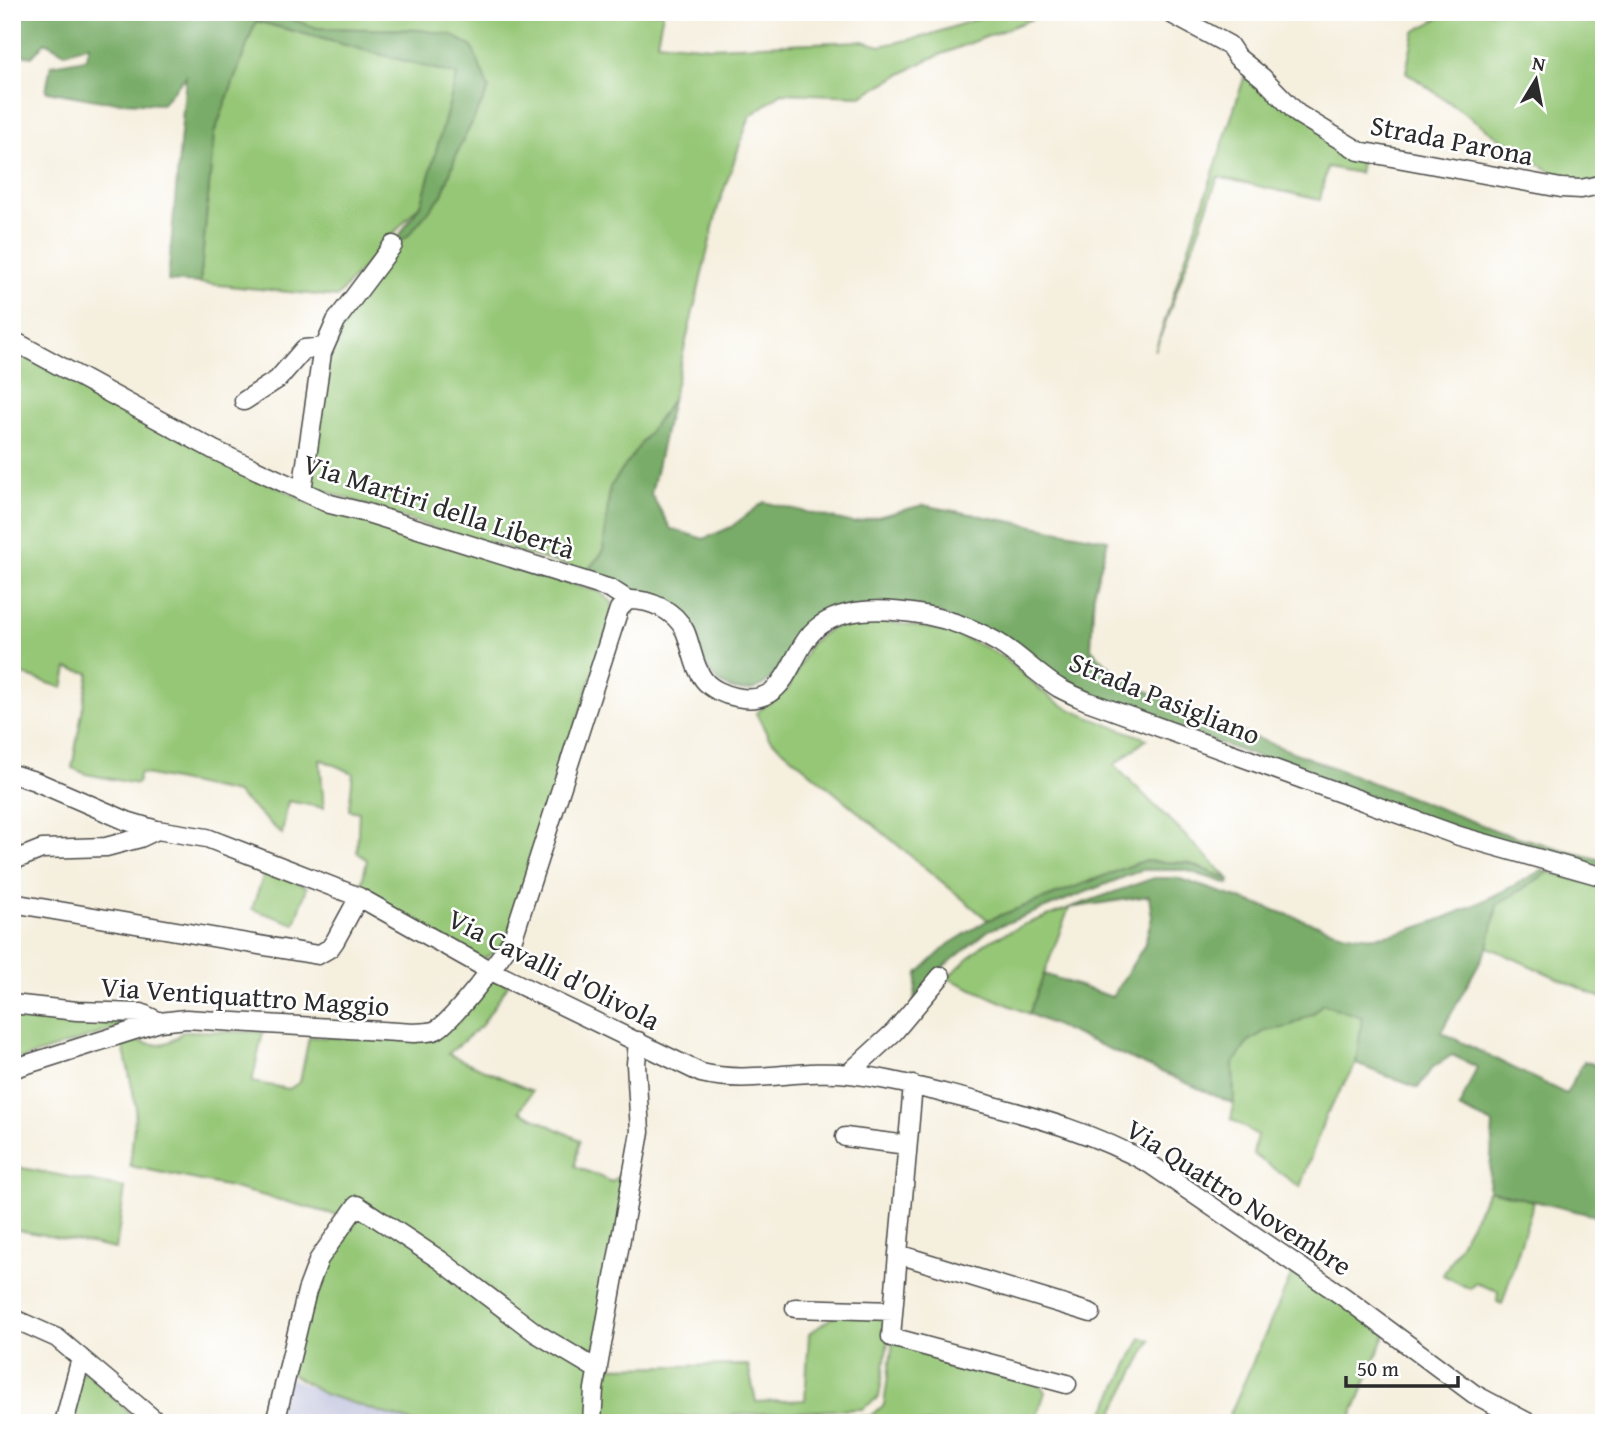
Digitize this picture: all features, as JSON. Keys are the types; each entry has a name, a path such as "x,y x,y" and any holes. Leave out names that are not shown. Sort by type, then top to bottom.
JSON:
{"street":[{"name":"Strada Parona","path":"1168,12 1229,45 1237,57 1263,78 1298,114 1359,151 1561,188 1581,190 1604,184"},
{"path":"302,491 317,375 324,347 336,321 393,245"},
{"name":"Via Martiri della Libertà","path":"12,340 214,450 330,504 367,513 611,590 628,600"},
{"path":"244,401 278,379 304,349 324,347"},
{"path":"489,970 503,956 517,927 619,609 628,600"},
{"name":"Strada Pasigliano","path":"628,600 643,600 672,614 684,629 704,681 719,692 738,698 754,698 770,692 783,682 815,629 833,617 878,611 904,612 952,622 1000,644 1059,688 1087,701 1460,836 1604,877"},
{"name":"Via Cavalli d'Olivola","path":"12,774 36,781 127,821 157,830 207,838 359,897 489,970 701,1073 733,1078 848,1074"},
{"path":"12,861 42,849 106,847 157,830"},
{"path":"12,903 318,955 330,948 335,941 359,897"},
{"name":"Via Ventiquattro Maggio","path":"12,1004 77,1011 141,1013 160,1022 186,1019 414,1033 435,1031 450,1019 489,970"},
{"path":"848,1074 894,1032 941,976"},
{"path":"12,1069 160,1022"},
{"path":"592,1423 598,1370 640,1132 636,1064 638,1041"},
{"name":"Via Quattro Novembre","path":"848,1074 912,1085 1062,1124 1117,1146 1139,1158 1344,1297 1474,1394 1529,1423"},
{"path":"912,1085 891,1337 1067,1384"},
{"path":"845,1137 907,1145"},
{"path":"275,1423 307,1291 319,1259 357,1205 440,1260 536,1333 598,1370"},
{"path":"898,1254 1091,1313"},
{"path":"795,1308 893,1311"},
{"path":"12,1318 57,1338 158,1423"},
{"path":"64,1423 81,1358"}],"shaded area":[{"path":"286,1376 324,1394 415,1423 275,1423"}],"green space":[{"path":"12,12 271,12 317,28 421,30 452,35 472,47 489,89 459,148 442,195 407,237 393,245 422,202 457,75 256,21 214,134 200,283 168,281 186,76 162,104 102,101 46,91 51,65 86,59 89,45 65,53 45,42 32,57 12,53"},
{"path":"271,12 663,12 657,42 711,47 863,41 880,46 926,36 997,12 1043,12 1032,19 927,60 861,96 782,93 750,116 718,207 672,400 610,487 603,552 582,577 570,566 517,552 499,544 468,540 308,485 322,353 393,245 407,236 442,195 459,148 489,89 421,30 316,28"},
{"path":"1450,12 1604,12 1604,183 1581,189 1528,158 1406,72 1414,32"},
{"path":"256,21 458,75 422,202 337,297 200,283 214,134"},
{"path":"1248,66 1362,158 1359,173 1327,167 1320,200 1218,177 1155,351"},
{"path":"12,350 317,507 599,592 612,602 613,612 508,936 499,950 479,961 360,891 367,860 357,852 359,812 349,810 353,773 320,759 324,808 288,801 282,834 236,793 140,773 137,784 86,774 72,768 89,673 67,668 63,688 12,671"},
{"path":"672,400 651,494 671,529 704,539 731,527 764,502 854,523 923,505 1108,540 1094,590 1091,649 1121,678 1187,711 1500,832 1604,861 1604,870 1462,830 1090,697 939,613 834,612 771,679 751,690 727,687 713,676 705,665 685,617 582,577 603,552 610,487"},
{"path":"865,621 917,626 968,639 999,655 1062,705 1147,739 1114,765 1230,880 1188,863 1143,861 988,920 769,738 756,713 789,688 810,644 831,628"},
{"path":"1143,861 1188,863 1230,880 1229,884 1185,870 1142,870 989,930 936,973 914,1000 918,973 949,944 988,920"},
{"path":"266,868 307,887 295,924 252,909"},
{"path":"1542,870 1549,872 1497,905 1488,947 1441,1032 1566,1094 1584,1061 1604,1068 1604,1218 1489,1190 1493,1124 1459,1108 1477,1067 1452,1055 1432,1068 1418,1088 1356,1064 1362,1017 1322,1004 1314,1013 1288,1027 1265,1031 1248,1042 1233,1064 1234,1104 1029,1014 1044,974 1112,997 1144,946 1152,917 1149,896 1069,908 1154,878 1177,878 1345,933 1382,936 1429,924 1454,914"},
{"path":"1549,872 1604,888 1604,999 1488,947 1497,905"},
{"path":"1069,908 1029,1014 947,978 985,943"},
{"path":"495,977 508,985 481,1026 448,1054 532,1091 520,1111 580,1140 575,1166 612,1182 622,1172 628,1177 592,1423 415,1423 324,1394 287,1371 307,1291 344,1217 230,1187 130,1166 136,1106 121,1036 162,1044 176,1038 183,1031 263,1032 252,1082 289,1089 300,1082 309,1037 429,1040"},
{"path":"1322,1004 1363,1017 1356,1064 1326,1115 1300,1187 1253,1154 1257,1135 1231,1119 1234,1104 1233,1064 1248,1042 1265,1031 1288,1027 1314,1013"},
{"path":"12,1010 142,1020 12,1062"},
{"path":"12,1166 125,1188 116,1249 12,1229"},
{"path":"1489,1190 1534,1201 1502,1304 1497,1302 1498,1291 1475,1283 1470,1289 1443,1275"},
{"path":"1294,1269 1386,1333 1349,1423 1226,1423"},
{"path":"893,1311 879,1397 862,1409 616,1420 607,1418 596,1405 602,1367 748,1365 756,1402 805,1400 809,1334 838,1313"},
{"path":"1141,1338 1151,1340 1108,1423 1099,1423"},
{"path":"893,1341 1037,1381 1045,1392 1035,1423 678,1423 870,1416 884,1405"},
{"path":"83,1369 140,1423 66,1423"}]}
